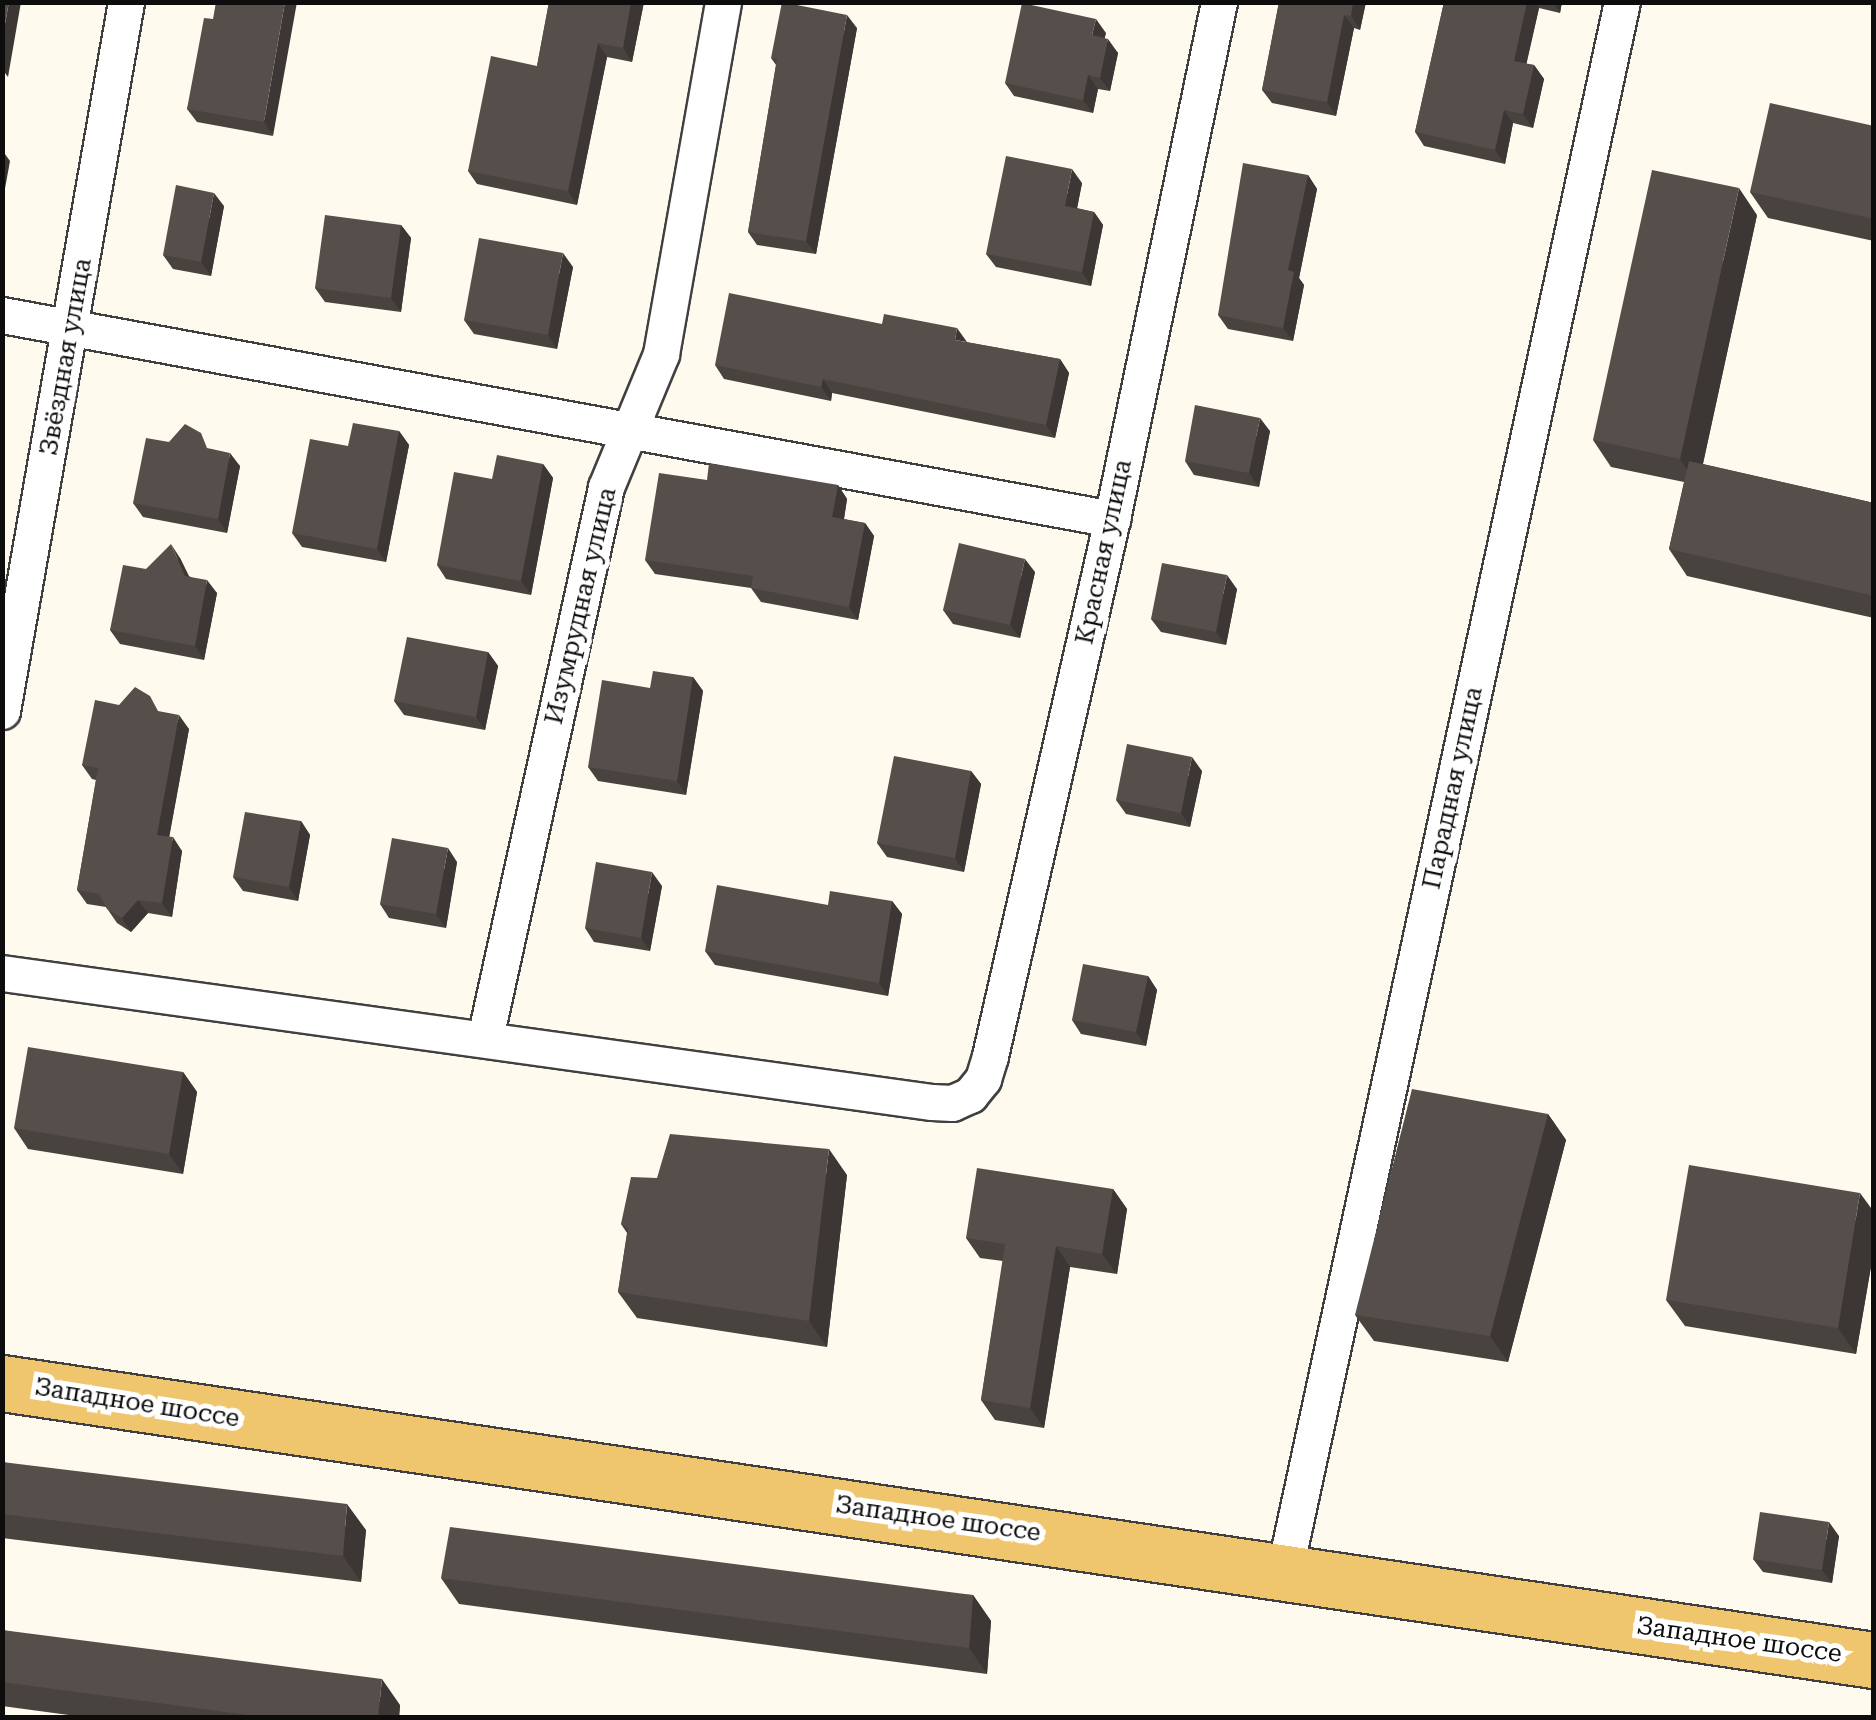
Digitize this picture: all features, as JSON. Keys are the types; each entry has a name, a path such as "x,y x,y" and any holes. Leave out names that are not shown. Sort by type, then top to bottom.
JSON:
{"main road":[{"name":"Западное шоссе","path":"2,1383 1874,1660"}],"street":[{"name":"Звёздная улица","path":"2,712 126,2"},
{"name":"Изумрудная улица","path":"485,1038 606,487 662,354 723,2"},
{"name":"Красная улица","path":"485,1038 932,1102 952,1102 970,1095 984,1078 1112,519 1219,2"},
{"name":"Парадная улица","path":"1284,1573 1622,2"},
{"path":"2,315 1112,519"},
{"path":"2,972 485,1038"}],"building":[{"path":"2,2 9,2 2,40"},
{"path":"216,2 285,2 264,122 187,109 204,18 213,19"},
{"path":"549,2 631,2 623,48 598,43 568,191 468,171 491,56 537,66"},
{"path":"782,2 847,15 806,241 748,232 777,59 771,58"},
{"path":"1279,2 1353,2 1351,16 1344,15 1327,102 1262,90"},
{"path":"1444,2 1527,2 1514,61 1534,65 1523,114 1504,110 1495,150 1415,132"},
{"path":"1022,3 1096,19 1092,35 1108,39 1100,78 1088,75 1083,100 1005,83"},
{"path":"1770,103 1874,126 1874,219 1750,192"},
{"path":"1006,156 1072,169 1065,206 1094,212 1082,272 986,254"},
{"path":"1243,163 1308,175 1288,270 1294,272 1283,328 1218,315"},
{"path":"1652,170 1739,188 1680,459 1593,440"},
{"path":"176,185 214,193 201,262 163,255"},
{"path":"325,215 401,225 391,298 315,288"},
{"path":"479,238 563,253 548,335 464,320"},
{"path":"729,293 882,324 884,314 957,328 955,340 1060,359 1046,425 823,379 821,387 715,365"},
{"path":"1195,405 1260,418 1249,473 1185,461"},
{"path":"353,423 399,431 377,549 292,533 310,439 348,446"},
{"path":"185,424 201,433 207,448 230,453 218,519 133,503 146,438 169,442"},
{"path":"497,455 543,464 521,581 437,565 454,472 492,479"},
{"path":"1689,461 1874,503 1874,596 1669,549"},
{"path":"709,463 838,485 832,517 865,523 849,607 751,588 753,576 645,560 659,473 707,480"},
{"path":"959,543 1025,559 1010,625 943,610"},
{"path":"171,544 185,576 207,580 195,646 110,630 123,565 146,569"},
{"path":"1162,563 1227,575 1216,632 1151,619"},
{"path":"407,637 488,652 476,717 394,701"},
{"path":"653,671 693,677 677,781 588,767 602,680 650,688"},
{"path":"135,687 150,696 158,711 179,715 157,835 173,837 162,903 138,900 122,918 107,909 99,894 77,890 98,768 82,765 95,700 119,705"},
{"path":"1127,744 1192,757 1181,813 1116,800"},
{"path":"894,756 971,771 955,858 877,843"},
{"path":"245,812 301,821 289,887 233,877"},
{"path":"392,838 448,848 436,914 380,904"},
{"path":"596,862 652,872 641,938 585,928"},
{"path":"717,885 828,905 830,891 892,901 879,983 705,951"},
{"path":"1083,964 1148,976 1136,1032 1072,1020"},
{"path":"28,1047 183,1072 169,1154 14,1128"},
{"path":"1412,1089 1548,1114 1490,1336 1355,1315"},
{"path":"670,1134 829,1149 809,1321 618,1292 628,1228 621,1224 631,1177 657,1178"},
{"path":"1689,1165 1860,1193 1838,1328 1666,1300"},
{"path":"977,1168 1113,1189 1102,1254 1056,1246 1030,1408 981,1400 1005,1244 966,1238"},
{"path":"2,1462 347,1504 343,1556 2,1514"},
{"path":"1760,1512 1829,1522 1822,1570 1753,1559"},
{"path":"450,1527 973,1595 969,1648 441,1578"},
{"path":"2,1630 382,1679 378,1718 270,1718 2,1682"}]}
